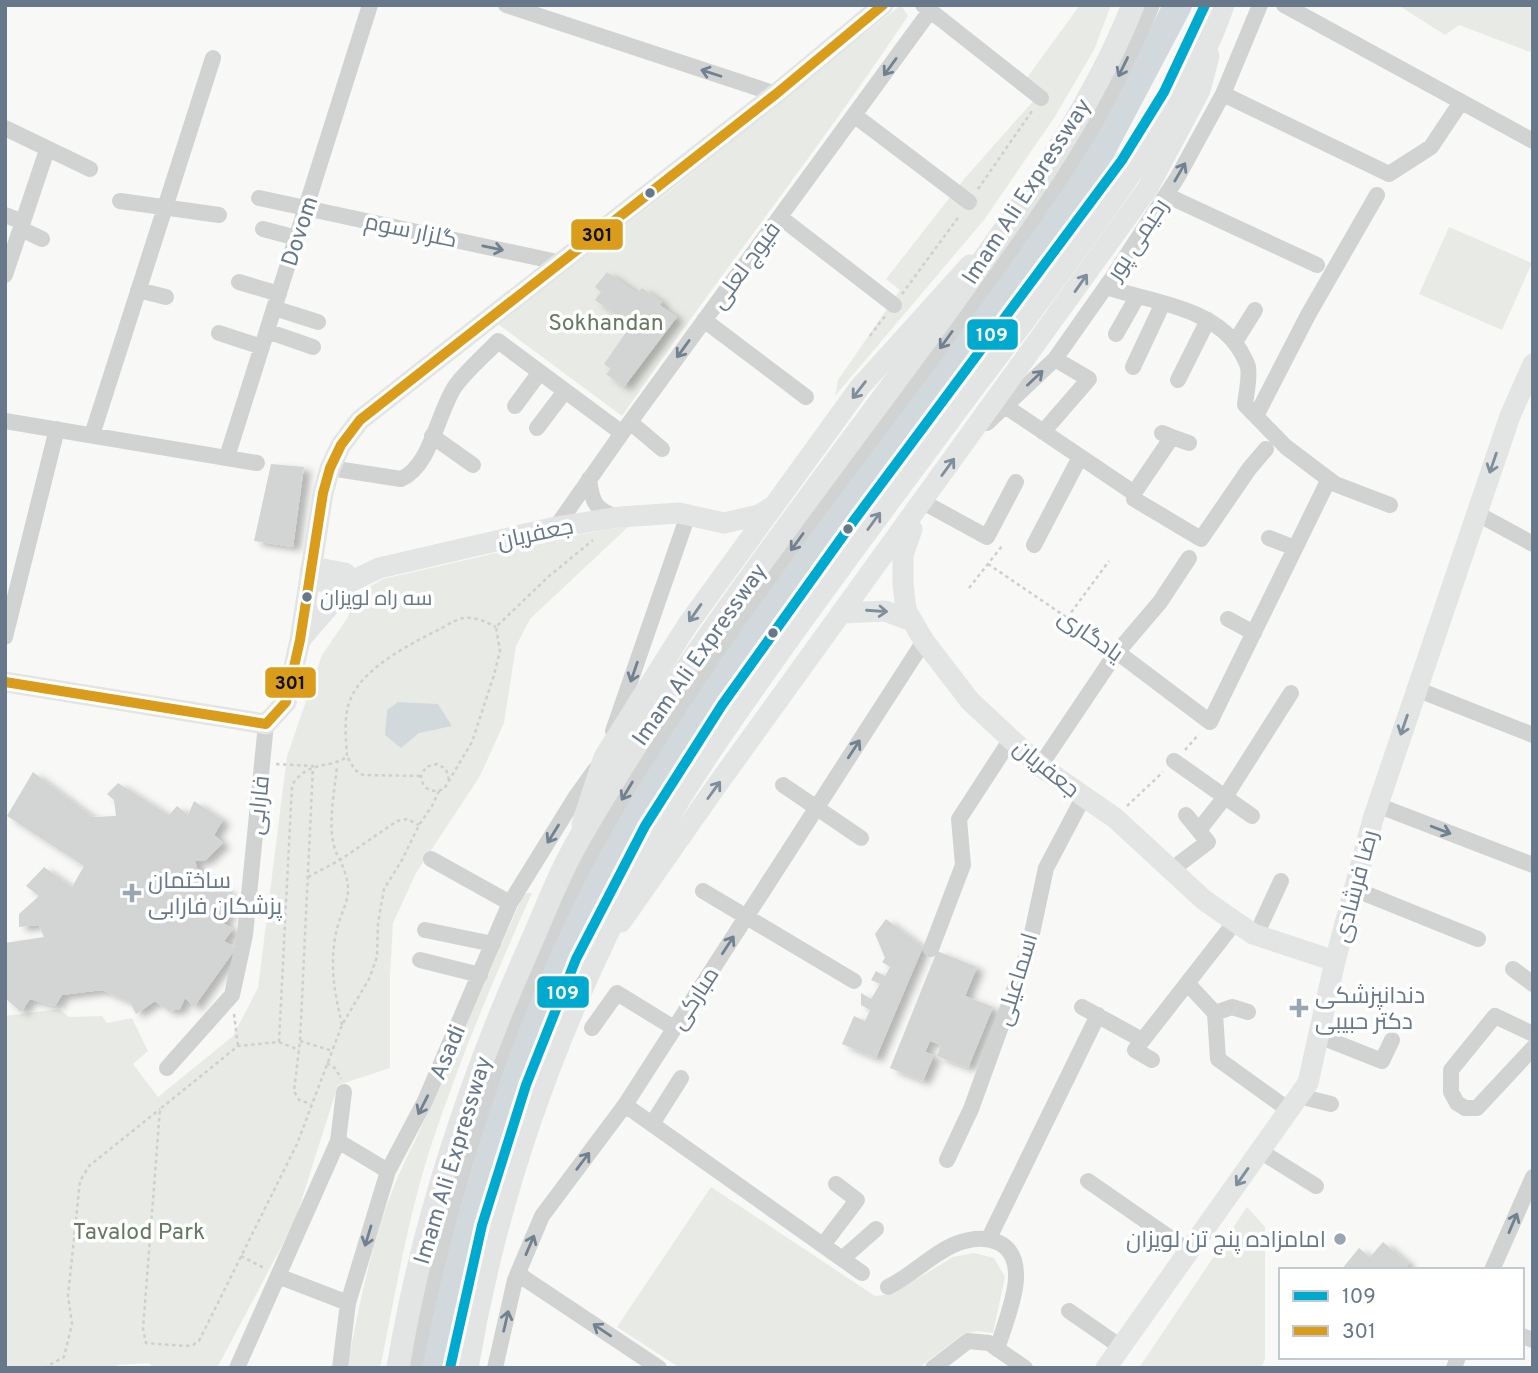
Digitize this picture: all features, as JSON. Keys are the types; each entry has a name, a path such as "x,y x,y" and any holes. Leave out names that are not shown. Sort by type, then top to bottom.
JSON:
{"highway":[{"name":"Imam Ali Expressway","path":"398,1368 414,1284 467,1098 494,1026 573,850 627,759 739,590 785,532 1018,211 1070,132 1115,50 1133,5"},
{"path":"467,1368 474,1324 512,1178 565,1026 590,967 648,852 726,727 811,607 1087,236 1176,107 1216,8"}],"main road":[{"path":"5,682 266,724 286,702 300,640 323,493 330,468 341,445 360,420 776,94 883,5"},
{"path":"590,967 709,796 1148,188 1200,90 1216,8"},
{"path":"573,850 604,757 722,575 860,387 1018,211"},
{"name":"رضا فرشادی","path":"1106,1368 1308,1083 1335,961 1377,806 1476,513 1525,403 1533,364"},
{"name":"جعفریان","path":"923,502 903,555 903,584 909,620 970,701 1040,766 1115,818 1204,900 1256,935 1335,961"},
{"name":"جعفریان","path":"350,582 379,568 556,527 620,517 679,513 724,523 760,514 775,505"},
{"path":"722,575 728,560 729,547 724,523"},
{"path":"310,572 314,580 342,585 350,582"},
{"path":"300,640 350,582"},
{"path":"843,613 885,611 909,620"}],"street":[{"name":"Dovom","path":"227,457 370,5"},
{"path":"506,5 776,94"},
{"path":"414,1368 443,1236 464,1160 525,993 562,909 584,867 632,783 707,666 1034,217 1104,107 1152,5"},
{"name":"رحیمی پور","path":"967,441 1055,359 1106,286 1166,195 1223,94 1260,5"},
{"path":"1284,5 1533,141"},
{"path":"926,8 1041,99"},
{"name":"فیوج لعلی","path":"556,527 855,115 926,8"},
{"path":"450,1368 482,1225 526,1085 576,959 635,845 722,705 855,519 1122,160 1216,8"},
{"path":"92,435 213,58"},
{"path":"1223,94 1389,174 1432,147 1461,102"},
{"path":"855,115 969,202"},
{"path":"5,128 90,169"},
{"path":"5,275 47,150"},
{"path":"1166,195 1317,265"},
{"path":"1256,416 1308,315 1377,195"},
{"name":"گلزار سوم","path":"260,198 562,263"},
{"path":"120,201 219,215"},
{"path":"5,215 42,239"},
{"path":"780,217 894,305"},
{"path":"263,229 297,238"},
{"path":"239,282 318,322"},
{"path":"1106,286 1136,297 1175,305 1208,320 1235,342 1248,366 1245,405 1286,447 1335,484 1390,505"},
{"path":"138,290 166,298"},
{"path":"1116,334 1136,297"},
{"path":"1133,368 1163,303"},
{"path":"1235,342 1255,310"},
{"path":"704,320 806,397"},
{"path":"1178,380 1208,320"},
{"path":"219,333 313,347"},
{"path":"330,468 401,480 411,475 420,463 456,386 498,341 565,391 662,449"},
{"path":"1043,432 1089,379 1055,359"},
{"path":"514,406 540,372"},
{"path":"537,428 565,391"},
{"path":"1005,406 1134,493"},
{"path":"5,421 257,463"},
{"path":"5,637 57,429"},
{"path":"1189,443 1167,435 1134,493 1134,499 1201,539 1248,469 1266,449"},
{"path":"432,436 473,466"},
{"path":"1034,545 1080,457"},
{"path":"589,479 591,496 596,505 604,513 620,517"},
{"path":"1228,619 1254,633 1329,480"},
{"path":"923,502 987,537 1016,482"},
{"path":"1476,513 1533,544"},
{"name":"Asadi","path":"340,1368 348,1303 388,1171 425,1101 510,903 575,798 604,757 688,515"},
{"path":"1269,538 1294,548"},
{"path":"1040,766 1117,652 1160,602 1189,558"},
{"name":"یادگاری","path":"1117,652 1210,723 1254,633"},
{"name":"مبارکی","path":"495,1368 518,1274 542,1216 625,1105 923,641"},
{"path":"1416,689 1533,735"},
{"path":"1199,830 1225,797 1291,693"},
{"name":"فارابی","path":"167,1068 232,995 245,935 266,724"},
{"path":"931,950 963,865 959,819 1011,738"},
{"path":"1174,761 1252,816"},
{"path":"783,785 861,838"},
{"name":"اسماعیلی","path":"947,1160 975,1097 1024,965 1046,868 1083,798"},
{"path":"1377,806 1533,865"},
{"path":"1171,870 1208,842 1186,815"},
{"path":"431,859 510,903"},
{"path":"1256,935 1282,881"},
{"path":"1354,889 1478,939"},
{"path":"703,891 855,981"},
{"path":"1153,1060 1135,1050 1235,922"},
{"path":"425,930 493,944"},
{"path":"420,960 480,975"},
{"path":"1513,969 1533,984"},
{"path":"1186,983 1214,1013 1218,1059 1294,1103 1331,1104"},
{"path":"592,1028 617,993 674,1028"},
{"path":"1082,1007 1142,1040"},
{"path":"1214,1013 1232,1007 1248,1012"},
{"path":"989,1238 1098,1015"},
{"path":"1533,1034 1495,1016 1451,1070 1451,1092 1457,1103 1465,1108 1477,1108 1533,1048"},
{"path":"1319,1036 1382,1062 1392,1040"},
{"path":"652,1124 681,1078"},
{"path":"237,1368 338,1141 344,1092"},
{"path":"625,1105 862,1273"},
{"path":"338,1141 388,1171"},
{"path":"1260,1151 1316,1186"},
{"path":"1493,1268 1533,1177"},
{"path":"1088,1181 1189,1251"},
{"path":"823,1245 857,1200 836,1184"},
{"path":"842,1259 876,1229"},
{"path":"888,1287 958,1243 989,1238 1002,1243 1014,1260 1017,1277 997,1349"},
{"path":"518,1274 659,1368"},
{"path":"278,1276 348,1303"},
{"path":"1069,1311 1121,1346"},
{"path":"933,1368 968,1341 989,1343 1025,1368"}],"path":[{"path":"870,336 1041,99"},
{"path":"496,627 548,577 620,517"},
{"path":"969,588 1002,546"},
{"path":"1067,618 1109,561"},
{"name":"یادگاری","path":"988,564 1117,652"},
{"path":"379,666 407,646 463,618 482,620 496,627"},
{"path":"449,779 446,769 437,764 426,766 421,776 424,786 433,792 444,789 472,742 500,651 496,627"},
{"path":"347,757 355,770 363,775 421,776"},
{"path":"337,763 332,831 335,853 347,877 348,900 335,936 332,981 342,1025"},
{"path":"262,764 313,766 300,1041 294,1091 299,1100 312,1104"},
{"path":"143,1329 146,1343 186,1346 199,1341 297,1144 342,1025 369,978 377,957 378,923 384,889 439,791"},
{"path":"308,877 340,860 397,821 407,820 419,825"},
{"path":"232,995 237,1046"},
{"path":"300,1041 333,1051"},
{"path":"279,1042 299,1050"},
{"path":"327,1063 338,1072 344,1092"},
{"path":"44,1368 64,1357 70,1337 72,1324 68,1296 80,1181 89,1166 160,1109"},
{"path":"241,1256 278,1276"}],"green space":[{"name":"Sokhandan","path":"901,5 908,16 622,416 498,324 683,181"},
{"path":"1080,5 1111,5 1094,50 1054,118 984,220 835,396 838,380 900,290 886,279 965,178 1042,91 1026,79"},
{"path":"1398,5 1533,5 1533,44 1530,52 1459,25 1445,35"},
{"path":"1449,227 1532,263 1502,330 1419,294"},
{"name":"Tavalod Park","path":"629,526 530,619 516,646 504,723 480,776 416,873 393,923 390,1068 338,1085 295,1221 217,1368 154,1368 149,1363 117,1365 116,1368 5,1368 5,1016 59,1009 69,1017 102,1016 107,1023 132,1018 148,1051 133,1064 158,1097 233,1036 258,988 287,756 322,655 348,617 353,603 366,589 383,579 565,537"},
{"path":"524,893 532,893 467,1046 424,1168 403,1253 380,1368 347,1368 372,1252 390,1195"},
{"path":"711,1187 875,1296 892,1294 953,1257 974,1253 994,1258 1005,1277 993,1333 977,1331 963,1334 919,1368 680,1368 617,1327"},
{"path":"1247,1207 1265,1227 1265,1359 1261,1368 1139,1368"}],"shaded area":[{"path":"398,702 438,704 452,726 419,733 401,748 385,735 387,710"}],"building":[{"path":"607,272 637,293 642,288 677,317 624,387 606,374 611,369 604,364 631,325 595,300 601,292 595,287"},
{"path":"271,464 304,467 293,547 254,541"},
{"name":"ساختمان پزشکان فارابی","path":"33,772 93,817 116,816 114,800 107,794 118,783 169,815 177,806 188,815 194,801 223,820 214,835 223,843 206,860 195,861 199,875 209,876 208,890 221,885 236,900 223,923 233,929 224,941 236,948 194,1007 185,998 180,1009 169,1011 155,1001 136,1014 130,1002 102,990 62,995 55,1006 30,999 21,1012 5,998 5,943 44,937 39,925 19,927 19,914 39,896 26,886 44,867 72,887 84,866 7,816"},
{"path":"886,919 923,947 876,1058 842,1044 854,1016 865,1021 870,1010 861,1005 861,993 871,999 880,984 871,980 876,971 885,976 890,967 882,962 885,958 875,934"},
{"path":"937,951 977,967 965,996 993,1007 968,1068 937,1056 941,1045 930,1041 925,1052 934,1055 923,1081 890,1068"},
{"path":"1383,1242 1409,1264 1406,1268 1343,1268 1359,1248 1370,1257"}],"waterway":[{"path":"432,1368 459,1249 505,1093 556,961 600,870 701,707 1079,186 1101,151 1178,5"}],"transit line":[{"name":"301","path":"5,682 266,724 286,702 300,640 323,493 330,468 341,445 360,420 776,94 883,5"},
{"name":"109","path":"450,1368 482,1225 526,1085 576,959 645,826 722,705 855,519 1122,160 1164,92 1205,5"}],"place":[{"name":"سه راه لویزان","path":"307,597"},
{"name":"ساختمان پزشکان فارابی","path":"132,893"},
{"name":"دندانپزشکی دکتر حبیبی","path":"1299,1008"},
{"name":"امامزاده پنج تن لویزان","path":"1340,1239"}]}
